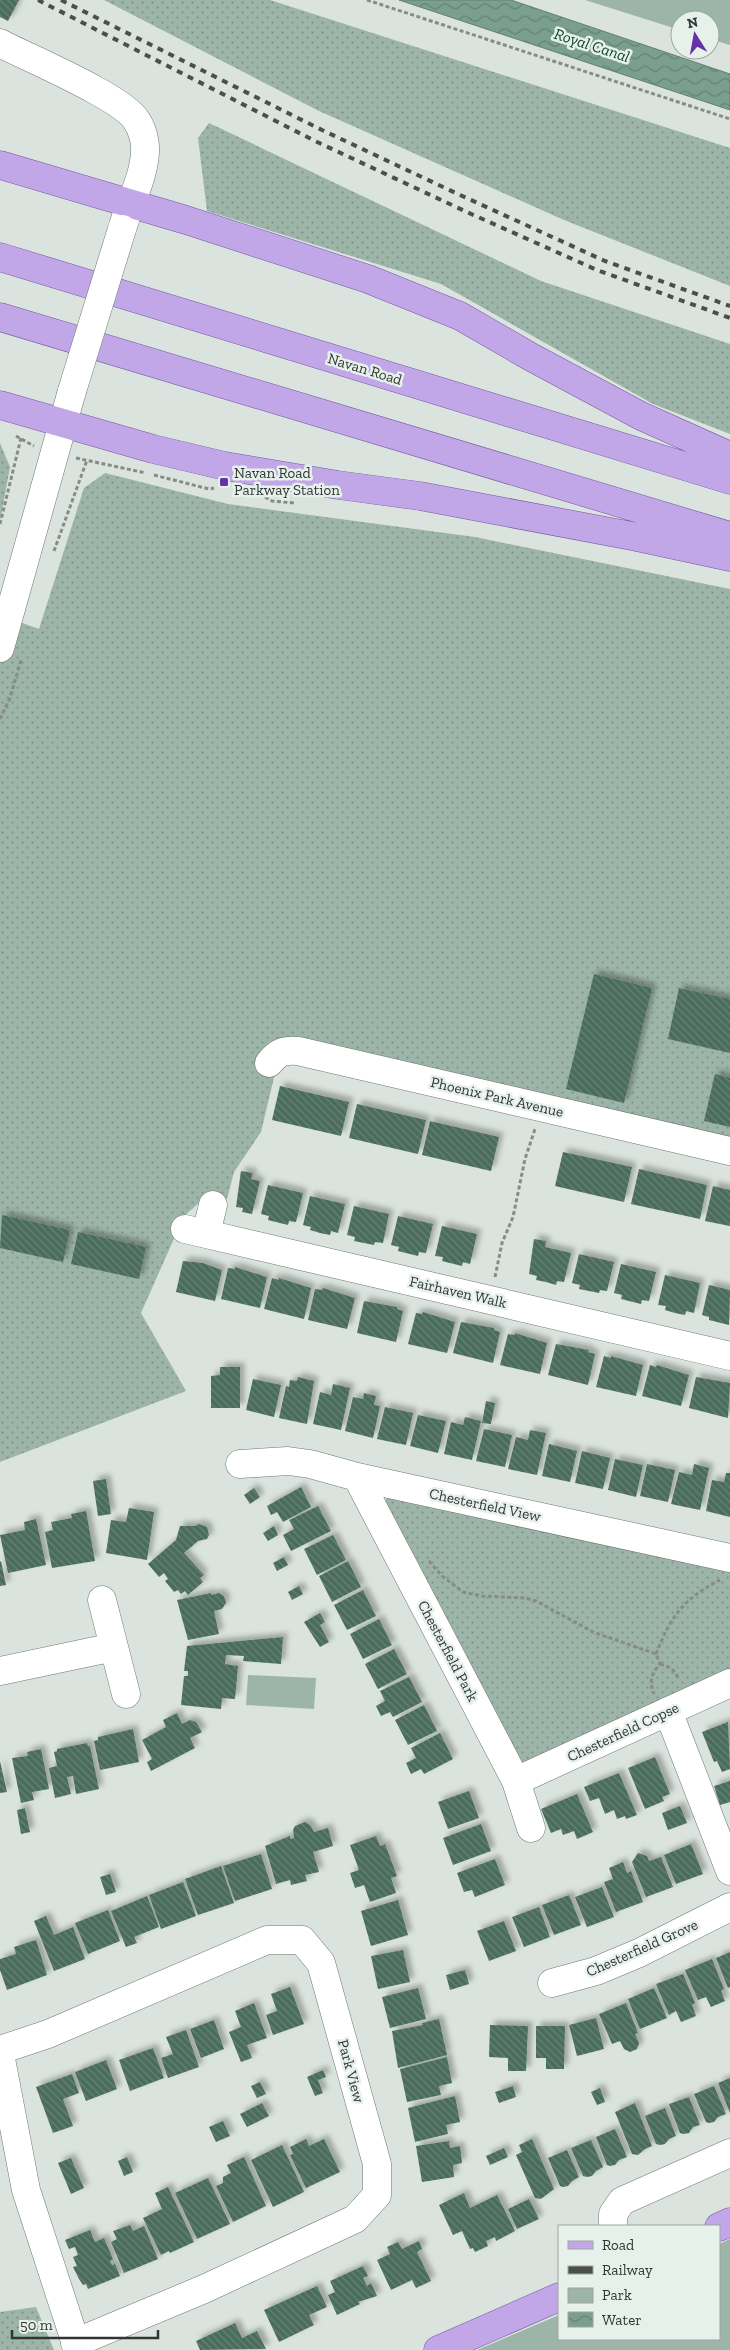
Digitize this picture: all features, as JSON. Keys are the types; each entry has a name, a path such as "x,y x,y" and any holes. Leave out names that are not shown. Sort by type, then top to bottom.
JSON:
{"main road":[{"path":"0,165 130,203 368,279 460,316 531,358 632,411 730,456"},
{"name":"Navan Road","path":"0,257 730,480"},
{"path":"0,317 730,536"},
{"path":"0,405 153,449 225,466 338,485 420,496 637,537 730,557"},
{"path":"438,2350 558,2297"}],"street":[{"path":"0,43 115,101 136,119 144,140 146,152 62,423 0,648"},
{"name":"Phoenix Park Avenue","path":"269,1063 278,1053 288,1050 298,1051 730,1151"},
{"name":"Fairhaven Walk","path":"213,1205 196,1231 730,1356"},
{"name":"Chesterfield View","path":"240,1464 288,1461 310,1464 727,1568"},
{"name":"Chesterfield Park","path":"357,1477 516,1782 531,1828"},
{"path":"102,1600 126,1694"},
{"path":"0,1671 114,1647"},
{"name":"Chesterfield Copse","path":"516,1782 730,1683"},
{"path":"665,1712 730,1871"},
{"name":"Chesterfield Grove","path":"552,1983 596,1971 639,1953 730,1907"},
{"name":"Park View","path":"0,2050 48,2034 267,1940 302,1940 321,1962 377,2164 377,2196 355,2219 76,2346 26,2190 0,2054"},
{"path":"613,2225 613,2214 622,2201 730,2153"}],"path":[{"path":"367,0 730,119"},
{"path":"13,434 36,447 209,490"},
{"path":"0,524 21,438"},
{"path":"492,1300 502,1243 513,1218 525,1159 542,1107"},
{"path":"424,1554 442,1576 463,1592 482,1596 525,1598 536,1601 593,1632 656,1654"},
{"path":"665,1712 651,1688 654,1671 660,1664 656,1654 666,1628 681,1607 727,1568"}],"green space":[{"path":"104,0 270,0 730,148 730,286 564,220 319,111"},
{"path":"585,0 730,0 730,45 720,42 720,10 670,10 670,27"},
{"path":"209,123 541,281 730,344 730,434 653,404 441,284 207,211 198,138"},
{"path":"0,443 10,467 0,521"},
{"path":"105,473 228,504 475,537 730,589 730,1143 299,1044 276,1069 261,1132 234,1172 227,1199 207,1196 184,1216 141,1313 186,1391 0,1462 0,615 39,629 84,488"},
{"path":"402,1495 730,1571 730,1669 533,1764 516,1761 383,1505 387,1498"},
{"path":"248,1675 316,1678 314,1709 246,1705"},
{"path":"730,2239 730,2350 477,2350 558,2315 558,2340 720,2340 720,2244"},
{"path":"36,2307 54,2350 0,2350 0,2312"}],"water":[{"name":"Royal Canal","path":"399,0 511,0 670,54 670,60 689,60 730,74 730,110"}],"building":[{"path":"0,0 19,0 8,21 0,17"},
{"path":"594,974 652,988 624,1103 566,1089"},
{"path":"679,988 730,999 730,1053 668,1039"},
{"path":"715,1074 730,1078 730,1127 704,1121"},
{"path":"280,1086 349,1102 341,1136 272,1120"},
{"path":"357,1104 426,1120 418,1154 349,1138"},
{"path":"430,1121 499,1137 491,1171 422,1155"},
{"path":"563,1152 632,1167 624,1202 555,1186"},
{"path":"639,1169 707,1185 700,1219 631,1204"},
{"path":"241,1171 253,1173 251,1179 260,1181 252,1214 242,1212 243,1208 236,1207"},
{"path":"268,1185 303,1193 296,1222 289,1221 288,1225 268,1220 269,1216 261,1214"},
{"path":"713,1186 730,1190 730,1226 705,1221"},
{"path":"310,1196 345,1204 338,1233 331,1231 330,1235 320,1233 310,1230 311,1227 303,1225"},
{"path":"354,1206 389,1214 383,1243 375,1242 374,1245 354,1241 355,1237 347,1235"},
{"path":"2,1215 70,1230 63,1262 0,1248"},
{"path":"398,1216 433,1224 426,1253 419,1252 418,1256 398,1251 399,1247 391,1245"},
{"path":"442,1226 477,1234 470,1264 463,1262 462,1266 442,1261 443,1257 435,1256"},
{"path":"78,1232 146,1247 139,1279 71,1264"},
{"path":"534,1239 546,1241 545,1247 571,1253 564,1282 557,1281 556,1285 536,1280 537,1276 529,1274"},
{"path":"579,1254 614,1262 607,1291 600,1290 599,1293 579,1289 580,1285 572,1283"},
{"path":"183,1261 203,1263 222,1270 215,1301 176,1292"},
{"path":"621,1264 656,1272 649,1301 642,1300 641,1304 621,1299 622,1295 614,1293"},
{"path":"235,1267 267,1277 260,1308 221,1299 228,1268 235,1269"},
{"path":"665,1275 700,1283 694,1313 686,1311 685,1315 675,1313 665,1310 666,1306 658,1305"},
{"path":"272,1278 279,1280 279,1278 311,1288 304,1319 264,1309"},
{"path":"709,1285 730,1290 729,1325 709,1320 709,1317 702,1315"},
{"path":"323,1288 355,1298 347,1329 308,1320 315,1289 322,1290"},
{"path":"364,1301 397,1307 397,1309 403,1311 396,1342 357,1333"},
{"path":"423,1312 455,1322 447,1353 408,1344 416,1313 422,1314"},
{"path":"461,1322 494,1328 494,1330 500,1332 493,1363 453,1353"},
{"path":"515,1333 547,1343 540,1374 500,1365 508,1334 515,1335"},
{"path":"556,1344 589,1350 588,1352 595,1354 588,1385 548,1375"},
{"path":"604,1356 611,1358 611,1356 643,1365 636,1396 596,1387"},
{"path":"650,1365 656,1367 657,1365 689,1375 681,1406 642,1396"},
{"path":"220,1367 240,1367 240,1408 211,1408 211,1376 220,1375"},
{"path":"298,1377 314,1381 307,1424 279,1418 286,1386 289,1387 290,1380 297,1381"},
{"path":"696,1377 730,1383 728,1418 689,1408"},
{"path":"253,1379 281,1385 274,1417 246,1410"},
{"path":"333,1384 350,1388 341,1430 313,1424 320,1392 331,1395"},
{"path":"364,1393 376,1396 374,1405 380,1406 373,1438 345,1431 353,1397 363,1399"},
{"path":"486,1401 495,1403 491,1424 482,1423"},
{"path":"385,1407 413,1413 406,1445 377,1439"},
{"path":"418,1415 446,1421 438,1453 410,1446"},
{"path":"465,1417 481,1421 472,1460 444,1454 451,1422 463,1425"},
{"path":"484,1429 512,1435 505,1467 476,1461"},
{"path":"530,1430 546,1433 537,1475 508,1469 516,1437 528,1440"},
{"path":"549,1444 577,1451 570,1482 542,1476"},
{"path":"582,1451 610,1458 603,1489 575,1483"},
{"path":"615,1459 643,1465 636,1497 608,1490"},
{"path":"647,1464 675,1470 668,1502 640,1496"},
{"path":"694,1464 709,1468 700,1510 671,1504 679,1472 692,1475"},
{"path":"726,1473 730,1473 730,1517 706,1511 712,1480 724,1482"},
{"path":"106,1479 111,1514 98,1516 93,1481"},
{"path":"301,1487 311,1507 283,1522 277,1512 271,1515 267,1506"},
{"path":"254,1488 260,1497 250,1504 244,1495"},
{"path":"318,1506 331,1531 291,1551 283,1535 294,1529 289,1520"},
{"path":"129,1508 154,1512 147,1560 106,1553 111,1520 126,1522"},
{"path":"86,1511 95,1561 52,1568 45,1532 53,1530 51,1522 72,1518 71,1514"},
{"path":"36,1519 46,1565 8,1573 0,1535 25,1530 24,1522"},
{"path":"199,1524 207,1527 209,1535 207,1539 198,1541 184,1553 204,1575 200,1578 203,1582 188,1595 185,1591 181,1594 178,1590 174,1592 165,1581 168,1579 164,1573 159,1577 148,1564 176,1540 180,1526 195,1526"},
{"path":"274,1526 278,1535 268,1541 263,1533"},
{"path":"333,1535 346,1560 317,1575 304,1549"},
{"path":"284,1557 288,1565 277,1571 273,1563"},
{"path":"348,1561 361,1587 332,1602 319,1576"},
{"path":"0,1562 6,1585 0,1586"},
{"path":"299,1586 303,1594 292,1600 288,1592"},
{"path":"363,1590 376,1616 347,1630 334,1605"},
{"path":"211,1593 211,1595 219,1593 224,1596 226,1603 222,1609 214,1611 219,1634 188,1640 177,1600"},
{"path":"320,1613 325,1622 320,1625 329,1642 320,1647 304,1622"},
{"path":"379,1619 392,1645 363,1659 350,1634"},
{"path":"283,1637 281,1664 243,1661 244,1656 226,1655 225,1664 238,1666 235,1699 222,1698 221,1709 181,1705 184,1676 188,1676 188,1671 184,1671 187,1646"},
{"path":"394,1649 407,1674 378,1689 365,1664"},
{"path":"409,1677 422,1702 393,1717 390,1712 381,1716 376,1706 385,1701 380,1691"},
{"path":"424,1705 437,1731 408,1745 395,1720"},
{"path":"177,1713 182,1724 190,1720 196,1722 202,1732 190,1738 195,1748 151,1771 147,1762 152,1759 142,1740 166,1727 163,1720"},
{"path":"728,1722 730,1769 722,1772 717,1761 714,1762 702,1732"},
{"path":"133,1729 139,1762 100,1770 94,1741 98,1740 98,1737"},
{"path":"440,1733 453,1759 424,1774 421,1769 411,1774 406,1763 416,1758 411,1748"},
{"path":"87,1743 90,1746 99,1789 76,1794 73,1776 67,1777 71,1794 55,1798 49,1768 57,1766 54,1752 57,1749"},
{"path":"41,1749 49,1789 32,1792 34,1800 21,1803 12,1758 28,1756 27,1752"},
{"path":"655,1757 670,1794 662,1797 664,1801 645,1809 628,1768"},
{"path":"0,1761 7,1792 0,1793"},
{"path":"619,1773 637,1815 626,1819 625,1816 617,1819 614,1810 605,1814 599,1798 590,1801 584,1787"},
{"path":"730,1781 730,1802 720,1805 714,1786"},
{"path":"469,1791 479,1818 448,1829 438,1802"},
{"path":"577,1794 593,1832 577,1839 574,1831 563,1835 561,1829 551,1833 541,1809"},
{"path":"680,1806 687,1823 668,1830 662,1813"},
{"path":"25,1808 30,1832 21,1834 17,1810"},
{"path":"305,1822 310,1825 314,1832 328,1828 333,1846 313,1852 319,1872 305,1875 307,1881 291,1885 290,1880 276,1884 265,1846 290,1836 290,1839 294,1838 293,1830 295,1826"},
{"path":"481,1824 491,1851 453,1865 443,1838"},
{"path":"376,1836 380,1846 385,1844 397,1876 391,1878 396,1893 370,1902 364,1885 355,1888 350,1873 359,1870 350,1845"},
{"path":"691,1844 703,1874 676,1884 664,1855"},
{"path":"638,1853 647,1856 649,1861 661,1857 673,1887 646,1897 632,1862"},
{"path":"261,1854 272,1889 235,1901 223,1866"},
{"path":"495,1859 505,1885 475,1897 472,1890 464,1892 457,1873"},
{"path":"623,1862 627,1873 631,1871 643,1902 616,1912 604,1882 613,1879 609,1868"},
{"path":"221,1866 234,1903 198,1915 185,1879"},
{"path":"110,1874 116,1892 106,1895 100,1877"},
{"path":"183,1882 196,1916 161,1929 149,1895"},
{"path":"602,1887 614,1917 587,1927 575,1897"},
{"path":"569,1895 581,1925 554,1935 542,1905"},
{"path":"147,1896 159,1927 134,1937 137,1943 126,1947 111,1911"},
{"path":"398,1900 408,1935 371,1946 361,1911"},
{"path":"539,1907 550,1937 524,1947 512,1917"},
{"path":"108,1910 120,1941 88,1954 75,1923"},
{"path":"46,1916 54,1935 73,1927 85,1959 54,1971 34,1921"},
{"path":"504,1921 516,1951 489,1961 477,1931"},
{"path":"36,1940 47,1975 7,1990 0,1970 0,1959 16,1954 14,1947"},
{"path":"403,1950 410,1982 378,1989 371,1956"},
{"path":"730,1952 730,1987 728,1988 716,1958"},
{"path":"712,1959 724,1989 721,1991 725,2001 711,2007 706,1997 698,2000 685,1970"},
{"path":"465,1970 469,1984 450,1990 446,1975"},
{"path":"683,1974 695,2003 692,2005 696,2016 681,2022 676,2011 669,2015 656,1984"},
{"path":"290,1987 304,2024 273,2035 266,2015 277,2011 271,1994"},
{"path":"418,1988 426,2019 390,2028 382,1997"},
{"path":"654,1988 667,2018 640,2029 628,1999"},
{"path":"254,2003 267,2038 247,2045 252,2058 241,2062 229,2032 241,2027 235,2011"},
{"path":"626,2003 638,2033 635,2034 639,2043 637,2049 630,2052 624,2049 620,2041 612,2044 599,2014"},
{"path":"596,2018 604,2049 577,2056 569,2025"},
{"path":"439,2019 447,2055 398,2068 392,2031 423,2025 422,2023"},
{"path":"214,2020 224,2049 201,2058 190,2029"},
{"path":"490,2025 528,2026 526,2071 508,2071 508,2058 489,2057"},
{"path":"536,2026 565,2026 564,2069 546,2069 546,2058 536,2058"},
{"path":"186,2030 199,2067 168,2078 161,2058 173,2054 166,2037"},
{"path":"153,2048 164,2078 130,2091 119,2060"},
{"path":"447,2057 452,2083 439,2086 441,2095 407,2102 400,2069"},
{"path":"106,2060 117,2089 86,2101 75,2072"},
{"path":"323,2070 326,2077 318,2080 323,2093 315,2096 307,2077"},
{"path":"72,2074 79,2093 63,2099 73,2126 53,2133 36,2087"},
{"path":"730,2078 730,2113 718,2083"},
{"path":"260,2082 266,2094 257,2098 251,2086"},
{"path":"513,2086 516,2097 499,2103 495,2092"},
{"path":"714,2086 726,2114 709,2123 706,2122 694,2094"},
{"path":"600,2088 605,2102 597,2105 591,2092"},
{"path":"455,2096 460,2122 446,2125 448,2134 415,2142 408,2108"},
{"path":"689,2097 700,2125 693,2127 689,2133 684,2134 680,2133 669,2104"},
{"path":"262,2103 269,2116 247,2127 240,2114"},
{"path":"635,2103 652,2146 638,2155 632,2154 615,2112"},
{"path":"665,2108 676,2136 669,2139 665,2144 660,2145 656,2144 645,2116"},
{"path":"223,2121 230,2136 216,2142 209,2127"},
{"path":"615,2129 627,2157 610,2166 607,2165 596,2137"},
{"path":"306,2139 309,2146 324,2139 340,2172 306,2188 290,2155 293,2154 290,2147"},
{"path":"532,2139 554,2189 541,2199 535,2198 516,2155 522,2152 519,2145"},
{"path":"591,2140 603,2167 592,2176 587,2177 583,2176 571,2148"},
{"path":"449,2141 450,2148 460,2146 462,2163 453,2165 454,2177 422,2182 416,2146"},
{"path":"282,2145 304,2192 273,2207 251,2160"},
{"path":"504,2148 508,2157 490,2165 486,2156"},
{"path":"567,2150 579,2177 568,2186 563,2187 560,2186 548,2158"},
{"path":"127,2157 133,2172 124,2176 118,2161"},
{"path":"244,2157 266,2206 233,2222 216,2186 223,2183 223,2177 231,2173 227,2165"},
{"path":"71,2158 84,2188 71,2194 58,2163"},
{"path":"208,2178 230,2224 197,2239 175,2193"},
{"path":"168,2187 194,2242 161,2255 143,2218 162,2209 155,2193"},
{"path":"464,2193 470,2208 497,2195 515,2231 496,2241 495,2237 486,2241 488,2246 475,2252 473,2248 470,2249 462,2231 453,2235 439,2205"},
{"path":"529,2199 539,2219 517,2229 508,2209"},
{"path":"130,2225 133,2231 144,2226 158,2259 124,2273 111,2242 117,2239 113,2231"},
{"path":"90,2230 95,2242 104,2238 113,2259 110,2261 112,2265 115,2264 120,2276 88,2289 86,2284 83,2285 73,2267 77,2266 73,2257 78,2255 75,2247 69,2249 65,2240"},
{"path":"419,2241 422,2249 417,2252 431,2281 416,2288 412,2280 391,2290 377,2260 390,2254 387,2247 398,2242 402,2249"},
{"path":"363,2266 368,2276 363,2278 367,2286 371,2283 377,2296 358,2302 360,2304 337,2315 328,2295 335,2292 330,2281"},
{"path":"317,2286 327,2307 309,2315 314,2325 279,2342 264,2310"},
{"path":"235,2323 242,2338 257,2331 266,2349 200,2350 196,2341"}],"railway":[{"path":"38,0 315,141 469,213 597,270 730,318"},
{"path":"61,0 322,130 460,195 605,261 730,306"}],"place":[{"name":"Navan Road Parkway Station","path":"224,482"}]}
